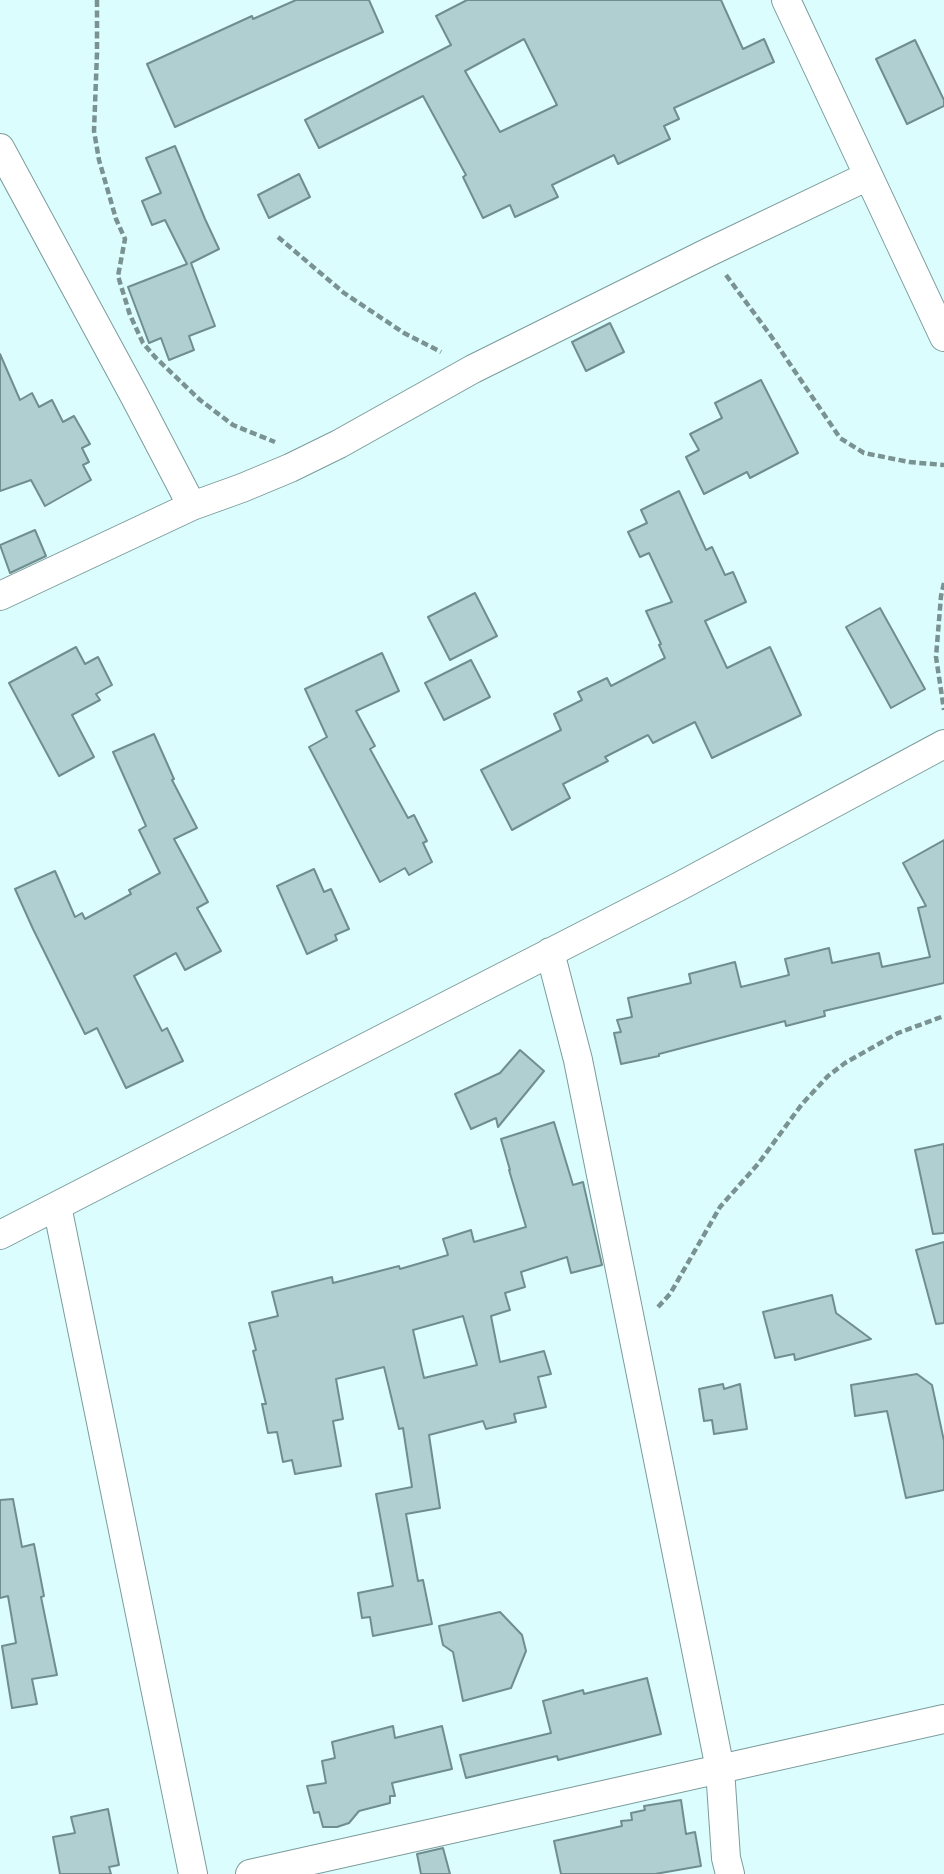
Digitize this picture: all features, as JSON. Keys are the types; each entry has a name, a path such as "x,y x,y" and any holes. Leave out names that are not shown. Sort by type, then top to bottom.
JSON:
{"street":[{"path":"786,0 944,337"},
{"path":"0,148 192,506"},
{"path":"0,596 192,506 295,466 473,369 868,176"},
{"path":"0,1235 680,886 944,744"},
{"path":"550,952 578,1060 720,1769 726,1858 730,1874"},
{"path":"57,1206 193,1874"},
{"path":"250,1874 944,1719"}],"path":[{"path":"97,0 95,145 116,219 125,239 118,276 130,315 143,343 167,371 233,425 283,446 295,466"},
{"path":"278,237 344,293 404,333 473,369"},
{"path":"709,252 771,336 840,438 864,453 909,462 944,465"},
{"path":"944,583 936,657 944,710"},
{"path":"633,1335 670,1294 720,1207 758,1164 802,1104 828,1076 845,1063 898,1033 944,1016"}],"building":[{"path":"296,0 369,0 383,32 175,127 147,64 252,16 253,19"},
{"path":"467,0 721,0 743,49 764,39 774,62 674,108 679,119 664,126 670,139 618,164 614,155 552,185 558,197 515,217 510,205 483,218 463,177 466,175 423,96 319,148 305,120 451,45 436,16","holes":["524,39 557,105 500,132 465,71"]},
{"path":"915,40 944,100 944,106 907,124 876,59"},
{"path":"175,146 219,249 191,263 215,326 189,336 194,350 169,360 161,338 149,343 128,287 187,264 165,220 152,225 142,201 161,193 146,158"},
{"path":"299,174 310,197 269,218 258,195"},
{"path":"610,323 624,352 586,371 572,342"},
{"path":"0,354 20,400 32,393 39,407 52,400 63,422 74,416 90,444 82,448 89,462 83,465 91,480 45,506 31,480 0,491"},
{"path":"761,380 798,453 750,478 747,472 704,494 686,457 699,450 690,434 722,418 715,403"},
{"path":"679,491 706,550 712,547 725,575 733,572 746,602 705,621 727,668 770,647 801,715 712,758 695,722 653,743 648,735 605,757 608,761 563,784 570,798 512,830 481,770 561,730 554,714 582,700 578,692 607,678 611,686 665,658 646,611 672,602 649,553 640,557 628,532 647,523 641,510"},
{"path":"35,530 46,556 10,573 0,545"},
{"path":"475,593 497,636 450,660 428,617"},
{"path":"880,608 925,689 891,708 846,627"},
{"path":"76,647 85,664 98,657 112,685 96,694 100,700 72,715 94,757 59,776 9,683"},
{"path":"382,653 399,691 356,711 375,746 370,749 408,818 414,815 427,841 423,843 432,862 409,875 405,868 380,882 309,747 327,737 305,689"},
{"path":"471,660 490,697 444,720 425,683"},
{"path":"154,734 174,779 172,780 197,828 174,839 208,902 197,908 221,951 185,970 176,953 134,976 162,1031 167,1028 183,1061 126,1088 97,1028 85,1034 15,889 55,871 75,917 82,913 85,919 131,894 129,890 160,873 139,830 146,826 113,752"},
{"path":"944,840 944,983 824,1011 825,1016 786,1026 785,1021 621,1064 614,1033 621,1032 617,1020 632,1017 628,998 691,983 689,974 735,962 741,987 789,975 785,959 829,948 832,963 879,953 882,967 930,957 918,908 926,906 903,863"},
{"path":"314,869 324,892 331,889 349,929 335,935 337,940 307,954 277,886"},
{"path":"520,1050 544,1071 498,1127 496,1118 471,1129 455,1094 500,1073"},
{"path":"554,1122 573,1185 583,1182 602,1265 571,1273 567,1257 521,1272 525,1287 505,1293 510,1310 491,1316 500,1362 544,1351 551,1374 538,1377 546,1407 514,1414 516,1422 486,1429 483,1421 429,1435 440,1508 406,1514 418,1581 423,1580 432,1624 373,1636 370,1617 362,1618 358,1593 393,1586 376,1494 412,1487 403,1428 399,1429 384,1367 336,1379 343,1419 333,1421 341,1466 295,1474 292,1460 283,1462 277,1432 268,1433 262,1404 266,1404 249,1323 278,1316 272,1292 332,1277 333,1283 399,1266 400,1269 448,1255 443,1239 471,1230 474,1242 526,1227 501,1139","holes":["463,1316 477,1365 424,1378 413,1330"]},
{"path":"944,1144 944,1233 933,1234 915,1150"},
{"path":"944,1242 944,1323 936,1324 916,1250"},
{"path":"832,1295 836,1313 871,1339 795,1360 794,1354 775,1358 763,1312"},
{"path":"917,1374 932,1385 944,1441 944,1490 906,1498 887,1411 855,1416 851,1385"},
{"path":"723,1384 724,1389 740,1384 747,1429 714,1434 712,1420 704,1421 699,1389"},
{"path":"13,1499 22,1547 34,1544 44,1596 41,1597 57,1675 32,1679 37,1704 12,1708 2,1646 16,1643 8,1596 0,1598 0,1500"},
{"path":"500,1612 522,1635 526,1651 511,1688 463,1701 453,1652 443,1645 439,1626"},
{"path":"647,1678 661,1734 558,1760 557,1756 466,1778 460,1755 551,1733 543,1701 583,1690 584,1694"},
{"path":"393,1726 395,1738 442,1726 452,1769 392,1783 395,1796 390,1796 390,1803 359,1811 349,1823 337,1827 323,1827 319,1812 314,1813 307,1786 326,1783 322,1761 335,1758 332,1742"},
{"path":"681,1800 686,1834 695,1832 701,1866 655,1874 561,1874 554,1841 622,1826 621,1821 632,1820 631,1813 645,1810 644,1806"},
{"path":"108,1809 119,1865 109,1867 111,1874 60,1874 53,1837 75,1833 71,1817"},
{"path":"443,1848 450,1874 421,1874 417,1854"}]}
